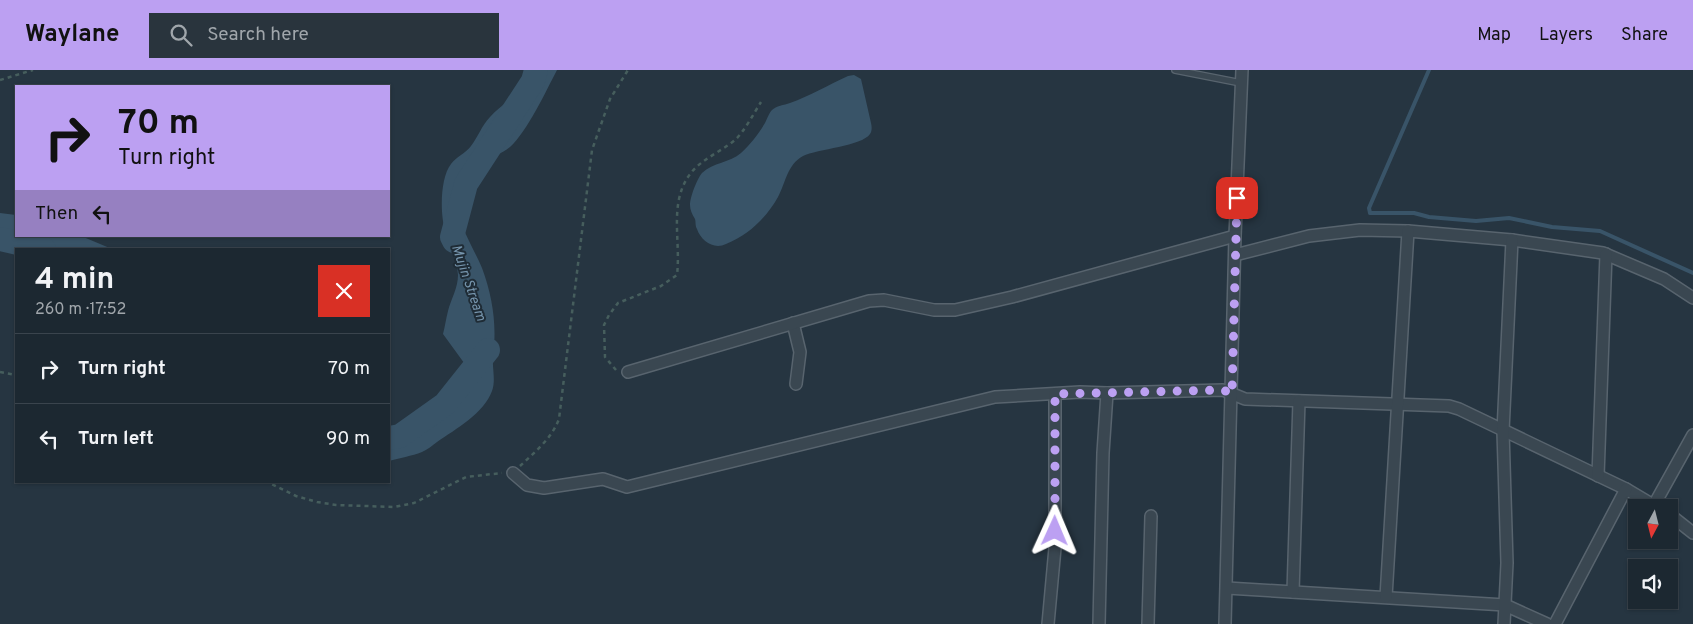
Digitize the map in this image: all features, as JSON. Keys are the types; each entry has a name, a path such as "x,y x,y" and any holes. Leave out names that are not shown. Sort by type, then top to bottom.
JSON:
{"street":[{"path":"1226,624 1235,236 1242,70"},
{"path":"1235,255 1309,236 1360,230 1408,231 1512,240 1606,254 1664,279 1693,298"},
{"path":"1386,597 1408,231"},
{"path":"628,372 869,301 884,300 934,310 955,310 1235,236"},
{"path":"1504,624 1508,563 1503,431 1512,240"},
{"path":"1598,476 1606,254"},
{"path":"793,322 800,352 796,384"},
{"path":"513,473 527,485 544,488 603,479 627,487 995,397 1223,390 1245,399 1449,406 1459,409 1644,499"},
{"path":"1099,624 1103,453 1107,393"},
{"path":"1048,624 1055,548 1055,394"},
{"path":"1293,592 1299,401"},
{"path":"1660,499 1693,435"},
{"path":"1555,624 1626,489"},
{"path":"1148,624 1151,516"},
{"path":"1678,521 1693,532"},
{"path":"1227,588 1505,605 1547,624"}],"lane":[{"path":"1174,70 1241,83"}],"path":[{"path":"0,80 33,70"},
{"path":"270,483 296,496 336,505 394,507 414,504 466,477 482,474 513,473 546,441 556,428 559,419 592,150 610,99 628,70"},
{"path":"628,372 615,370 605,357 604,325 618,303 661,286 677,275 679,261 677,217 679,198 687,177 708,157 737,139 761,102"},
{"path":"0,372 15,375"}],"water":[{"path":"545,70 557,70 523,132 503,152 479,162 465,171 457,186 457,208 468,239 482,268 491,301 495,334 494,383 492,391 483,406 476,413 428,449 390,461 390,438 415,434 424,431 438,422 450,409 470,379 467,367 443,334 458,275 442,215 443,187 447,170 471,146 490,117"},
{"path":"854,75 861,79 871,124 870,134 858,142 803,156 793,164 778,197 756,225 742,236 721,246 705,241 696,228 690,205 694,188 702,173 706,169 732,159 741,153 757,135 774,109"},
{"path":"0,213 15,215 15,237 83,237 110,248 40,248 0,239"}],"waterway":[{"name":"Mujin Stream","path":"454,241 452,237 466,184 533,81 536,70"},
{"path":"1429,70 1369,208 1370,213 1414,213 1429,217 1476,221 1509,218 1552,227 1600,231 1693,273"},
{"name":"Mujin Stream","path":"0,239 40,248"},
{"name":"Mujin Stream","path":"390,438 400,436 445,404 488,350"}],"route":[{"path":"1055,531 1055,394 1223,390 1232,394 1237,198"}]}
